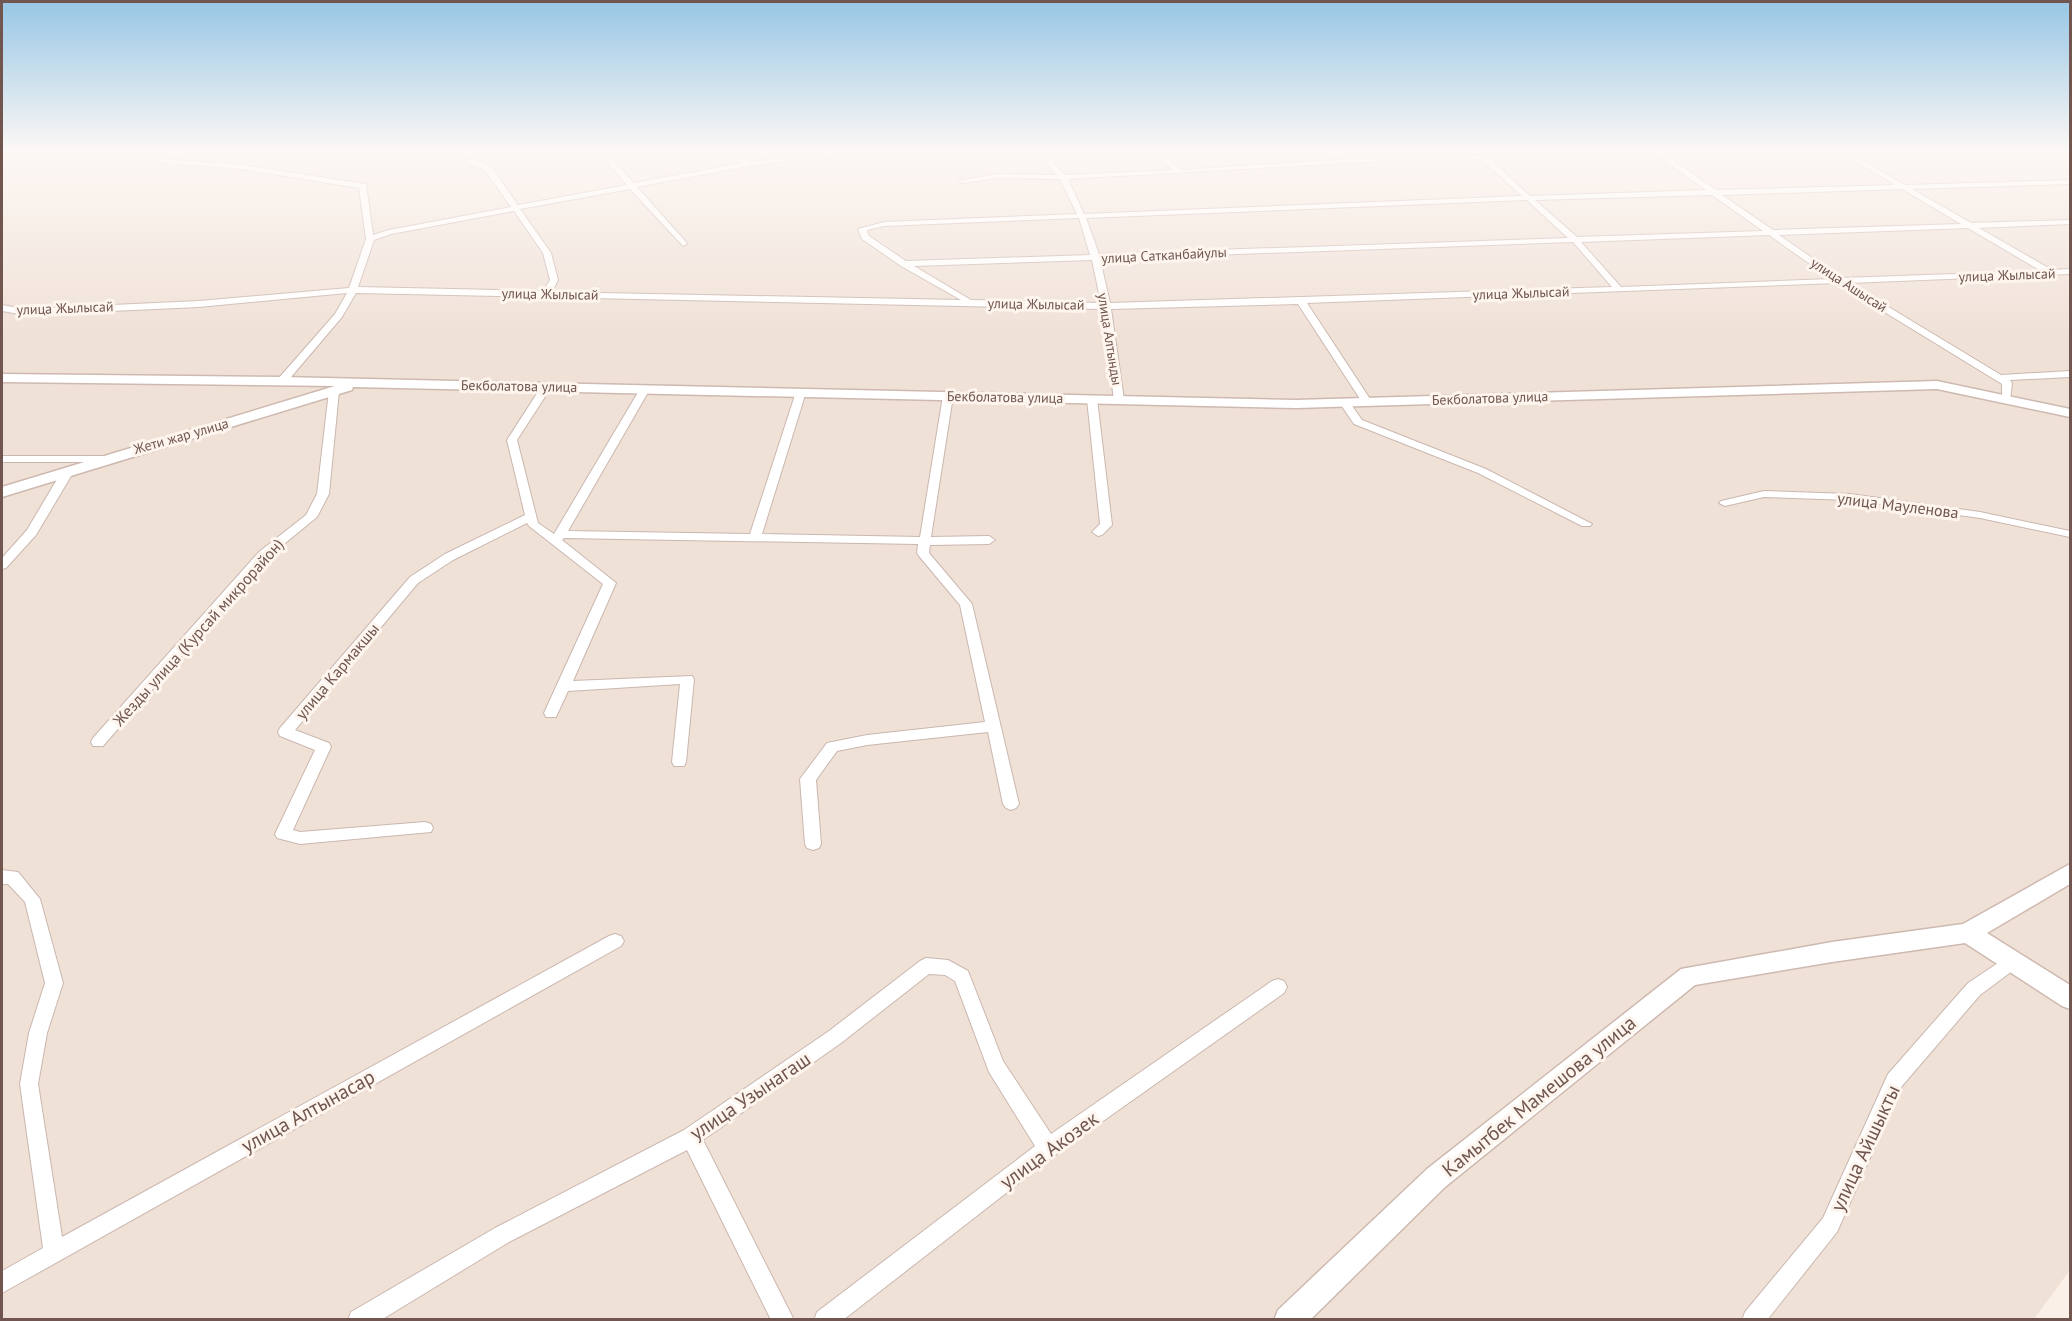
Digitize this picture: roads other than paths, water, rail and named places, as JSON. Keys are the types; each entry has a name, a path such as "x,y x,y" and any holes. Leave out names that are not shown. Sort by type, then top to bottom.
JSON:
{"street":[{"path":"282,381 339,315 353,290 370,239 367,213"},
{"path":"370,239 389,232 496,213"},
{"path":"519,213 547,253 554,280 546,294"},
{"path":"655,213 683,244"},
{"path":"973,303 904,264 865,237 862,229 884,224 1145,213"},
{"path":"1544,213 1575,240 1619,290"},
{"name":"улица Ашысай","path":"1744,213 1841,282 1999,378"},
{"path":"1946,213 1973,225 2051,273"},
{"name":"улица Алтынды","path":"1083,215 1107,306 1119,400"},
{"name":"улица Сатканбайулы","path":"904,264 1094,259 2070,222"},
{"name":"улица Жылысай","path":"2,308 25,312 199,304 353,290 1107,306 2070,273"},
{"path":"1301,301 1367,402"},
{"path":"1999,378 2070,374"},
{"name":"Бекболатова улица","path":"2,378 361,382 1296,404 1937,385 2070,413"},
{"path":"1999,378 2007,383 2006,398"},
{"name":"Жети жар улица","path":"2,492 361,382"},
{"path":"547,386 512,440 533,524 557,538 610,583 551,713"},
{"path":"557,538 645,389"},
{"name":"Жезды улица (Курсай микрорайон)","path":"98,742 263,555 311,517 323,494 334,391"},
{"path":"755,537 801,392"},
{"path":"948,396 923,553 966,604 1011,804"},
{"name":"улица Алтынды","path":"1092,399 1106,525 1098,532"},
{"path":"1344,402 1359,422 1482,471 1586,524"},
{"path":"2,459 104,459"},
{"path":"2,565 32,532 68,471"},
{"name":"улица Мауленова","path":"1725,503 1764,495 1850,497 1980,515 2070,534"},
{"name":"улица Кармакшы","path":"425,828 300,838 283,834 324,747 285,732 414,580 449,557 531,516"},
{"path":"557,538 755,537 925,541 989,540"},
{"path":"563,686 687,679 679,762"},
{"path":"813,844 808,779 832,747 867,740 993,726"},
{"name":"Камытбек Мамешова улица","path":"1288,1320 1436,1178 1689,976 1832,952 1946,938 1968,933 2070,873"},
{"path":"2,877 12,877 32,898 54,983 38,1033 28,1084 54,1252"},
{"path":"1968,933 2070,998"},
{"name":"улица Алтынасар","path":"2,1282 615,941"},
{"name":"улица Айшыкты","path":"1753,1320 1830,1226 1895,1080 1974,989 2013,961"},
{"name":"улица Узынагаш","path":"358,1320 502,1235 691,1137 835,1037 926,966 948,968 962,976 996,1066 1048,1148"},
{"name":"улица Акозек","path":"825,1320 1048,1148 1278,987"},
{"path":"691,1137 783,1320"}]}
